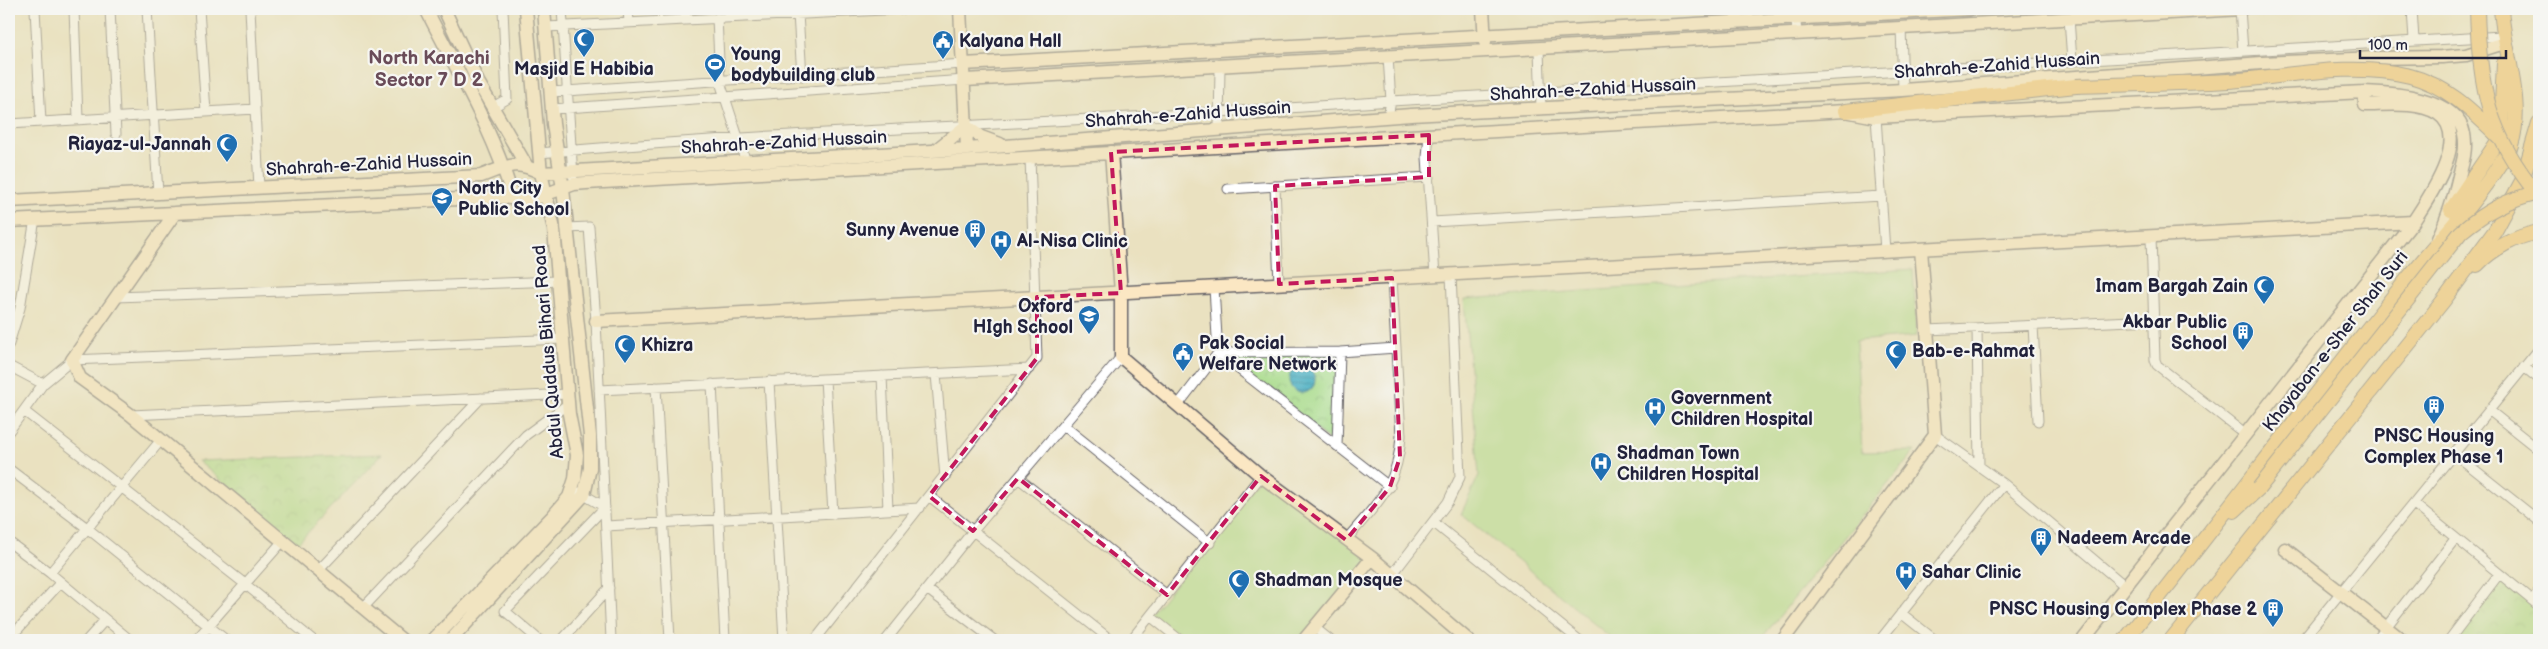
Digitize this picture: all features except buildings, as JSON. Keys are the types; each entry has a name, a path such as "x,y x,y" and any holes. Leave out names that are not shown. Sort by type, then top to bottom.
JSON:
{"main road":[{"path":"2477,9 2481,77 2492,120 2517,170 2539,196"},
{"path":"2451,210 2496,144 2501,127 2504,41 2500,9"},
{"name":"Khayaban-e-Sher Shah Suri","path":"2125,640 2214,528 2322,385 2436,243 2487,184 2512,143 2516,118 2513,79 2504,41"},
{"path":"1845,110 2076,86 2227,81 2345,71 2388,72 2411,77 2452,95 2472,110 2500,138"},
{"path":"2171,640 2436,309 2495,231 2510,207 2522,181 2539,123"},
{"path":"2214,528 2259,488 2462,232 2483,214 2501,204 2539,192"},
{"path":"2436,309 2484,258 2509,242 2539,232"}],"street":[{"path":"35,9 41,122"},
{"path":"74,9 78,119"},
{"path":"110,9 116,134"},
{"path":"147,9 158,194"},
{"path":"199,9 206,112"},
{"path":"250,9 259,188"},
{"path":"426,9 483,117 504,167 513,198"},
{"path":"444,9 493,107 526,165 541,173"},
{"path":"493,107 507,99 503,9"},
{"name":"Abdul Quddus Bihari Road","path":"437,639 569,497 577,455 568,399 554,229 541,173 526,9"},
{"name":"Abdul Quddus Bihari Road","path":"451,640 584,495 590,468 590,436 566,228 567,179 557,152 544,9"},
{"path":"562,9 571,150 567,179"},
{"path":"628,9 629,23"},
{"path":"685,9 686,20"},
{"path":"546,27 831,11 903,9"},
{"path":"960,9 967,149"},
{"path":"1483,9 1485,52"},
{"path":"551,92 963,64 1484,36 1795,14 1970,9"},
{"path":"552,109 965,80 2241,9 2242,51"},
{"path":"2412,9 2414,40"},
{"path":"798,14 802,76"},
{"path":"1795,14 1797,34"},
{"path":"717,18 720,82 740,138 746,162"},
{"path":"2070,18 2072,61"},
{"path":"1900,27 1904,90"},
{"path":"539,153 740,138 1220,114 1391,101 2414,40 2504,41"},
{"name":"Shahrah-e-Zahid Hussain","path":"9,221 501,197 530,200 546,193 567,179 746,162 967,149 1219,128 1412,115 1904,90 2262,63 2466,55 2504,41"},
{"path":"1539,49 1541,109"},
{"path":"1388,57 1391,101 1388,117"},
{"path":"1219,128 1220,67"},
{"path":"2083,640 2413,222 2437,185 2446,165 2450,143 2446,120 2424,108 2365,104 2364,92"},
{"name":"Shahrah-e-Zahid Hussain","path":"541,173 567,179 916,163 1845,110 1876,117 2364,92 2392,93 2420,98 2452,114 2458,120 2464,132 2465,150 2451,210 2436,243"},
{"path":"9,124 115,116 255,109"},
{"path":"1411,136 1412,115"},
{"path":"1876,117 1885,251"},
{"path":"966,126 981,137 1003,146 1049,155"},
{"path":"916,163 966,126"},
{"path":"1429,135 1429,177 1435,276"},
{"path":"886,640 973,531 1121,357 1121,293 1111,152"},
{"path":"815,640 1037,358 1037,297 1030,156"},
{"name":"Shahrah-e-Zahid Hussain","path":"9,201 481,176 513,164 526,165"},
{"path":"1228,189 1429,177"},
{"path":"1275,186 1279,284"},
{"path":"1432,222 1882,196"},
{"path":"9,431 43,384 72,360 175,213"},
{"path":"9,344 10,334 20,308 35,219"},
{"path":"596,321 2413,222"},
{"path":"566,228 589,227 596,321 611,640"},
{"path":"2151,237 2155,360 2157,365 2246,435"},
{"path":"1783,640 1935,435 1921,249"},
{"path":"1392,576 1448,502 1460,477 1451,275"},
{"path":"1346,540 1390,487 1400,457 1401,436 1392,278"},
{"path":"116,297 558,281"},
{"path":"1178,405 1218,354 1214,288"},
{"path":"1927,330 2154,320"},
{"path":"2033,325 2038,421"},
{"path":"1977,328 1979,466"},
{"path":"72,360 563,339"},
{"path":"1218,354 1340,352 1396,348"},
{"path":"2302,640 2539,349"},
{"path":"1337,446 1340,352"},
{"path":"1218,354 1390,487"},
{"path":"1121,357 1261,476 1372,558 1468,640"},
{"path":"72,360 80,378 131,415 402,640"},
{"path":"9,366 43,384"},
{"path":"2524,367 2539,379"},
{"path":"599,390 1029,369"},
{"path":"936,374 944,477"},
{"path":"882,376 888,510"},
{"path":"825,379 833,514"},
{"path":"769,381 784,640"},
{"path":"712,384 725,640"},
{"path":"656,387 670,640"},
{"path":"131,415 481,398 568,399"},
{"path":"318,571 481,398"},
{"path":"363,608 526,435 568,399"},
{"path":"24,411 122,486 313,640"},
{"path":"2490,411 2539,450"},
{"path":"1063,425 1210,543"},
{"path":"1935,435 2004,484 2125,586"},
{"path":"50,572 161,440"},
{"path":"2455,454 2539,521"},
{"path":"9,469 87,528 226,640"},
{"path":"1131,640 1210,543 1261,476"},
{"path":"1018,478 1167,596"},
{"path":"1880,640 2004,484"},
{"path":"572,488 605,507"},
{"path":"929,496 1111,640"},
{"path":"2414,504 2536,603 2539,590"},
{"path":"539,640 504,611 605,507"},
{"path":"606,526 777,518 920,508"},
{"path":"1433,522 1579,640"},
{"path":"2376,640 2455,539"},
{"path":"196,640 282,542"},
{"path":"10,546 50,572 130,640"},
{"path":"2285,549 2402,640"},
{"path":"1304,640 1372,558"},
{"path":"2449,640 2500,574"},
{"path":"9,639 61,582"},
{"path":"562,640 609,588"},
{"path":"927,589 994,640"},
{"path":"1901,613 1935,640"},
{"path":"1150,616 1180,640"},
{"path":"87,640 105,620"},
{"path":"1314,628 1330,640"}],"highlighted area":[{"path":"1429,135 1429,177 1275,186 1279,284 1392,278 1400,457 1390,487 1346,540 1261,476 1167,595 1018,478 973,531 929,496 1037,358 1037,297 1121,293 1111,152"}],"green space":[{"path":"1913,269 1917,336 1856,341 1862,452 1915,451 1760,640 1614,640 1461,514 1479,475 1464,299"},
{"path":"1218,353 1340,353 1337,446"},
{"path":"382,454 297,544 198,461"},
{"path":"1261,476 1372,558 1304,640 1180,640 1150,616"},
{"path":"2499,574 2539,606 2539,640 2449,640"}],"water":[{"path":"1302,367 1312,370 1315,380 1312,390 1302,393 1292,390 1289,380 1292,370"}],"place":[{"name":"Masjid E Habibia","path":"584,58"},
{"name":"Kalyana Hall","path":"943,60"},
{"name":"Young bodybuilding club","path":"715,83"},
{"name":"Riayaz-ul-Jannah","path":"227,163"},
{"name":"North City Public School","path":"442,217"},
{"name":"Sunny Avenue","path":"975,249"},
{"name":"Al-Nisa Clinic","path":"1001,260"},
{"name":"Imam Bargah Zain","path":"2264,305"},
{"name":"Oxford HIgh School","path":"1089,335"},
{"name":"Akbar Public School","path":"2243,351"},
{"name":"Khizra","path":"625,364"},
{"name":"Bab-e-Rahmat","path":"1896,370"},
{"name":"Pak Social Welfare Network","path":"1183,372"},
{"name":"PNSC Housing Complex Phase 1","path":"2434,425"},
{"name":"Government Children Hospital","path":"1655,427"},
{"name":"Shadman Town Children Hospital","path":"1601,482"},
{"name":"Nadeem Arcade","path":"2041,557"},
{"name":"Sahar Clinic","path":"1906,591"},
{"name":"Shadman Mosque","path":"1239,599"},
{"name":"PNSC Housing Complex Phase 2","path":"2273,628"}],"district":[{"name":"North Karachi Sector 7 D 2","path":"429,68"}]}
